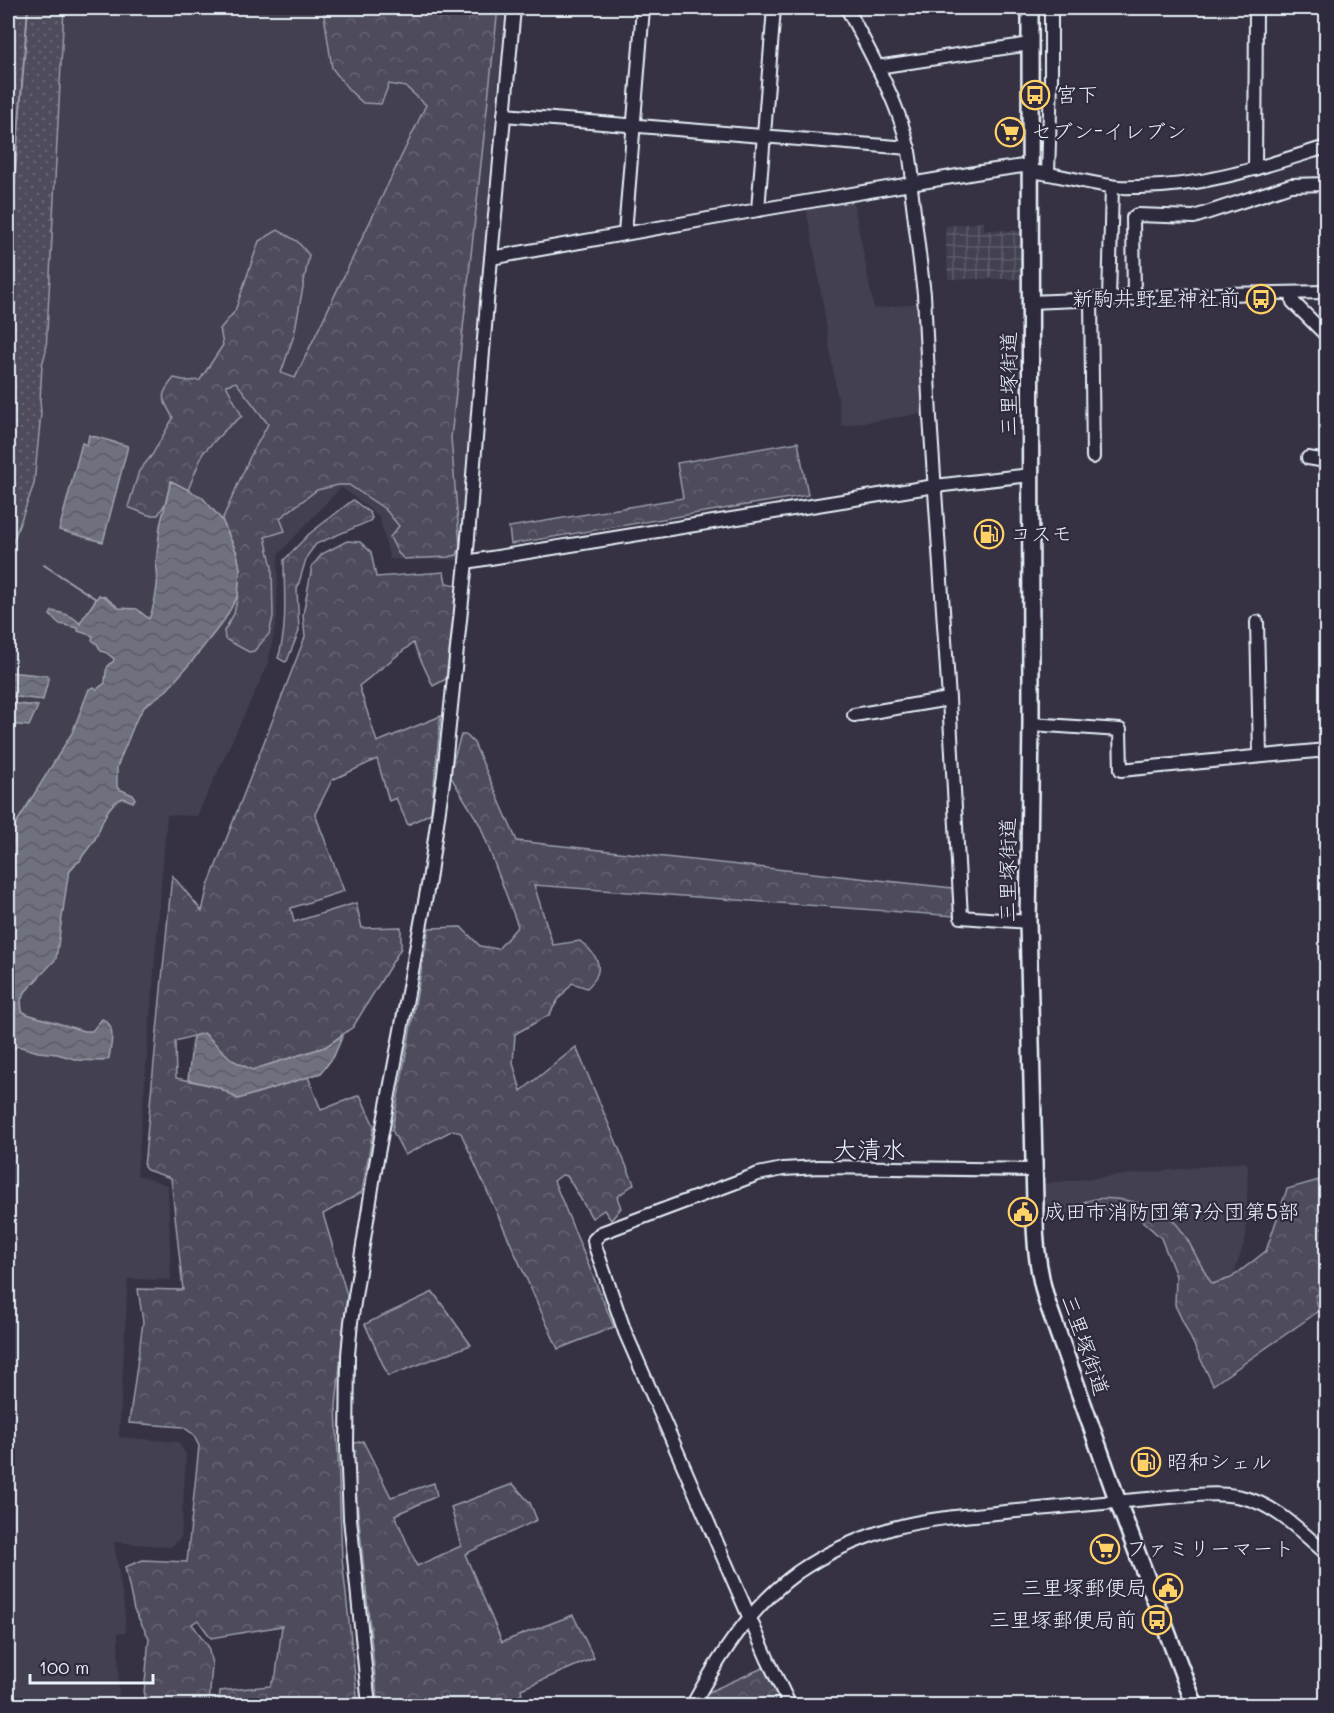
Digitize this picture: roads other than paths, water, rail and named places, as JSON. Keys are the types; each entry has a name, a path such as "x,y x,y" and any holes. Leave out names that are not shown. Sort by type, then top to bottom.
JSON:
{"main road":[{"name":"三里塚街道","path":"1030,8 1028,922 1034,1229 1041,1281 1118,1502 1195,1706"}],"street":[{"path":"369,1706 350,1518 347,1446 348,1355 374,1175 429,880 444,774 466,562 514,8"},
{"path":"625,233 643,8"},
{"path":"758,210 774,8"},
{"path":"847,8 877,67 905,131 909,148 913,184 911,188 924,294 961,917 1028,922"},
{"path":"1048,173 1051,8"},
{"path":"1255,170 1256,8"},
{"path":"877,67 1030,44"},
{"path":"504,115 909,148"},
{"path":"492,258 913,184 1030,168 1112,187 1158,187 1199,182 1255,170 1326,147"},
{"path":"1134,299 1133,218 1137,215 1194,217 1291,185 1326,184"},
{"path":"1109,300 1112,187"},
{"path":"1030,302 1326,292"},
{"path":"1292,294 1293,302 1326,335"},
{"path":"1091,300 1093,457"},
{"path":"1308,458 1326,461"},
{"path":"466,562 935,486 1030,474"},
{"path":"1257,622 1260,756"},
{"path":"854,715 949,699"},
{"path":"1030,724 1120,730 1122,770 1326,750"},
{"path":"790,1706 625,1332 594,1240 601,1233 768,1171 819,1167 1034,1170"},
{"path":"692,1706 723,1653 750,1616 785,1582 818,1559 859,1540 893,1528 938,1519 1215,1494 1234,1495 1269,1507 1326,1553"}],"water":[{"path":"89,435 128,446 103,542 59,530 82,443 87,445"},
{"path":"171,481 202,497 222,520 237,554 240,569 238,595 225,619 193,660 167,690 145,706 137,718 117,767 117,788 133,795 135,799 133,802 123,798 112,806 94,841 70,872 56,959 26,991 21,1000 22,1011 27,1014 84,1031 92,1031 102,1019 107,1022 110,1025 112,1036 109,1058 103,1061 78,1060 18,1046 8,1053 8,881 12,858 8,857 12,830 72,733 89,689 94,687 97,689 105,683 106,671 114,659 101,651 92,640 93,636 78,631 78,628 60,624 50,615 52,611 64,614 74,618 80,624 99,595 119,608 137,609 149,619 156,592 160,526"},
{"path":"8,672 49,676 43,700 8,696"},
{"path":"8,703 38,706 29,726 8,724"},
{"path":"204,1033 232,1060 252,1070 325,1047 343,1035 334,1056 321,1073 238,1099 218,1087 188,1080 193,1036"}],"waterway":[{"path":"8,263 28,8"},
{"path":"44,565 96,599"}],"place":[{"name":"宮下","path":"1035,95"},
{"name":"セブン-イレブン","path":"1010,132"},
{"name":"新駒井野星神社前","path":"1261,299"},
{"name":"コスモ","path":"989,534"},
{"name":"成田市消防団第7分団第5部","path":"1023,1212"},
{"name":"昭和シェル","path":"1146,1462"},
{"name":"ファミリーマート","path":"1105,1549"},
{"name":"三里塚郵便局","path":"1168,1588"},
{"name":"三里塚郵便局前","path":"1157,1620"}],"district":[{"name":"大清水","path":"869,1150"}]}
